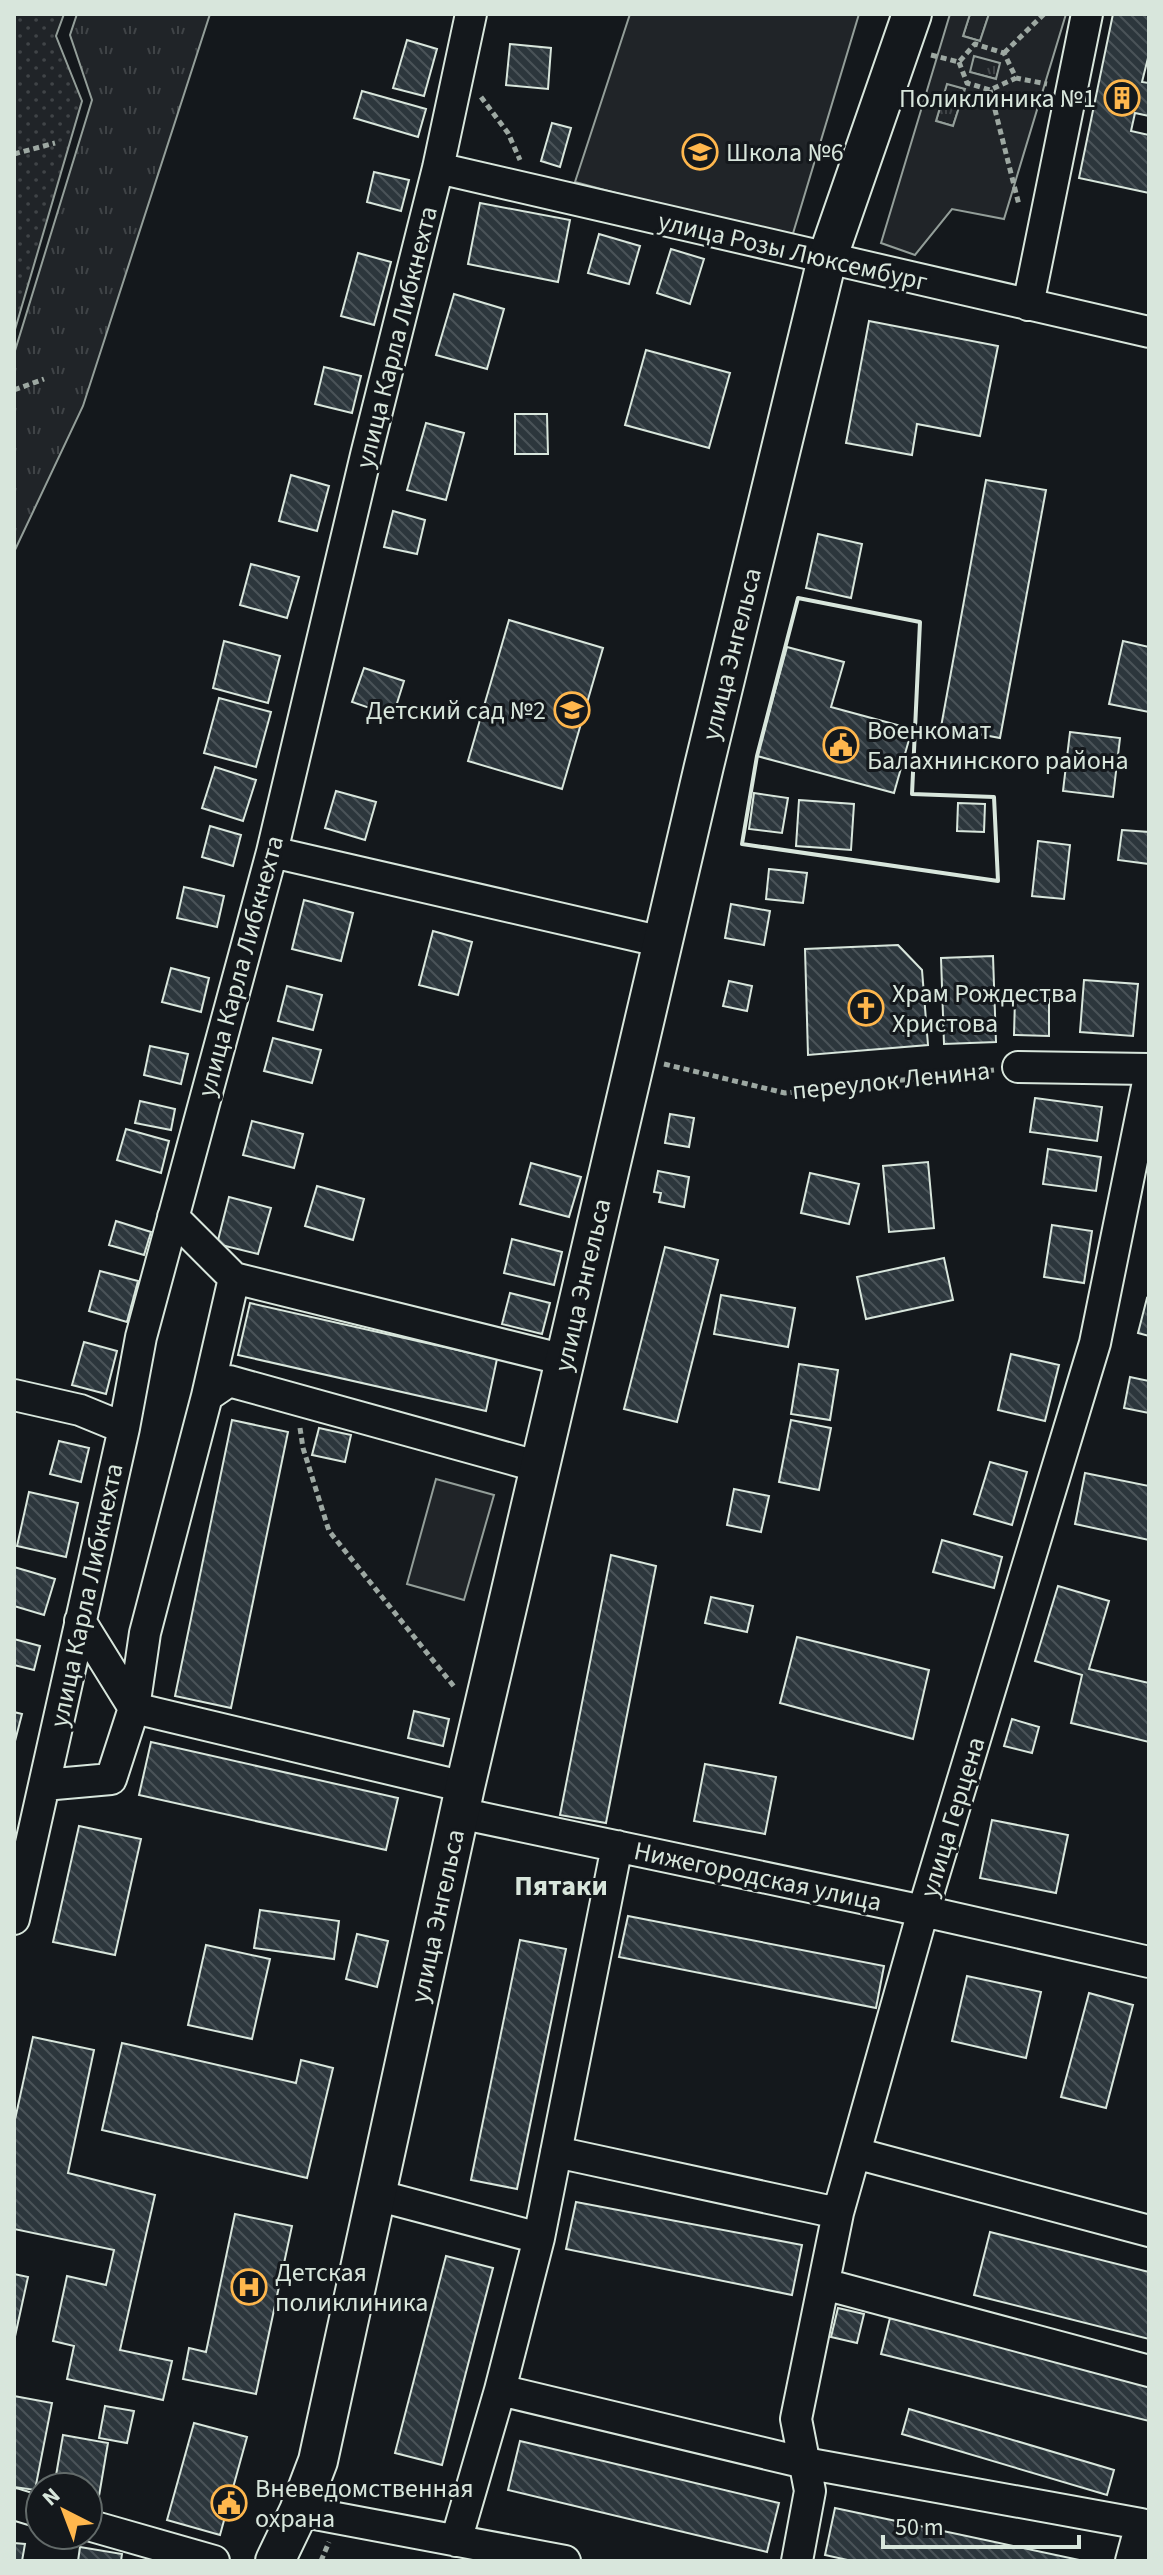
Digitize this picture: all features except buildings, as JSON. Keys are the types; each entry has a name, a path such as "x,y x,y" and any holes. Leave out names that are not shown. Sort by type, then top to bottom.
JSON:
{"main road":[{"name":"улица Энгельса","path":"275,2561 318,2461 462,1800 827,259 912,14"}],"street":[{"name":"улица Карла Либкнехта","path":"14,1919 124,1428 141,1337 272,852 438,168 471,14"},
{"path":"1028,305 1087,14"},
{"name":"улица Розы Люксембург","path":"438,168 1149,332"},
{"path":"272,852 663,942"},
{"name":"переулок Ленина","path":"1018,1067 1149,1069"},
{"name":"улица Герцена","path":"797,2561 810,2491 796,2419 838,2213 923,1911 1095,1343 1149,1077"},
{"path":"173,1217 234,1278 565,1360"},
{"path":"44,1785 111,1779 134,1708 145,1633 207,1396 234,1278"},
{"path":"207,1396 229,1381 540,1467"},
{"path":"14,1395 80,1410 124,1428"},
{"path":"80,1621 134,1708"},
{"name":"Нижегородская улица","path":"134,1708 407,1771 462,1800 617,1846 1149,1962"},
{"path":"456,2541 500,2390 539,2238 617,1846"},
{"path":"556,2152 838,2213"},
{"path":"855,2153 1149,2231"},
{"path":"376,2195 539,2238"},
{"path":"824,2284 1149,2371"},
{"path":"500,2390 805,2463 1145,2525 1131,2561"},
{"path":"299,2511 565,2561"},
{"path":"104,2530 214,2561"}],"path":[{"path":"1004,53 1044,14"},
{"path":"959,62 975,44 1004,53 1016,78"},
{"path":"926,54 959,62"},
{"path":"959,62 967,83 990,90 1016,78 1072,89"},
{"path":"458,78 485,100 508,133 533,190"},
{"path":"990,90 1021,214"},
{"path":"14,154 55,143"},
{"path":"14,390 44,379"},
{"name":"переулок Ленина","path":"636,1058 785,1093 1018,1067"},
{"path":"295,1399 303,1448 329,1531 462,1697"}],"green space":[{"path":"14,14 64,14 56,36 82,101 14,333"},
{"path":"77,14 210,14 83,406 14,552 14,354 92,100 70,35"},
{"name":"Школа №6","path":"630,14 859,14 791,240 575,182"},
{"path":"950,14 970,14 963,36 980,41 989,14 1066,14 1004,219 952,209 915,255 881,243","holes":["974,56 1000,63 996,79 970,72","947,84 965,89 953,126 936,121"]},
{"path":"970,14 989,14 980,41 963,36"},
{"path":"974,55 1001,63 996,79 969,72"},
{"path":"947,83 965,89 953,126 936,121"},
{"path":"436,1479 494,1495 464,1600 407,1584"}],"wall":[{"path":"798,598 920,622 912,794 994,797 998,881 742,844 757,756 798,598"}],"place":[{"name":"Поликлиника №1","path":"1122,98"},
{"name":"Школа №6","path":"700,152"},
{"name":"Детский сад №2","path":"572,710"},
{"name":"Военкомат Балахнинского района","path":"841,745"},
{"name":"Храм Рождества Христова","path":"866,1008"},
{"name":"Детская поликлиника","path":"249,2287"},
{"name":"Вневедомственная охрана","path":"229,2503"}],"district":[{"name":"Пятаки","path":"561,1885"}]}
